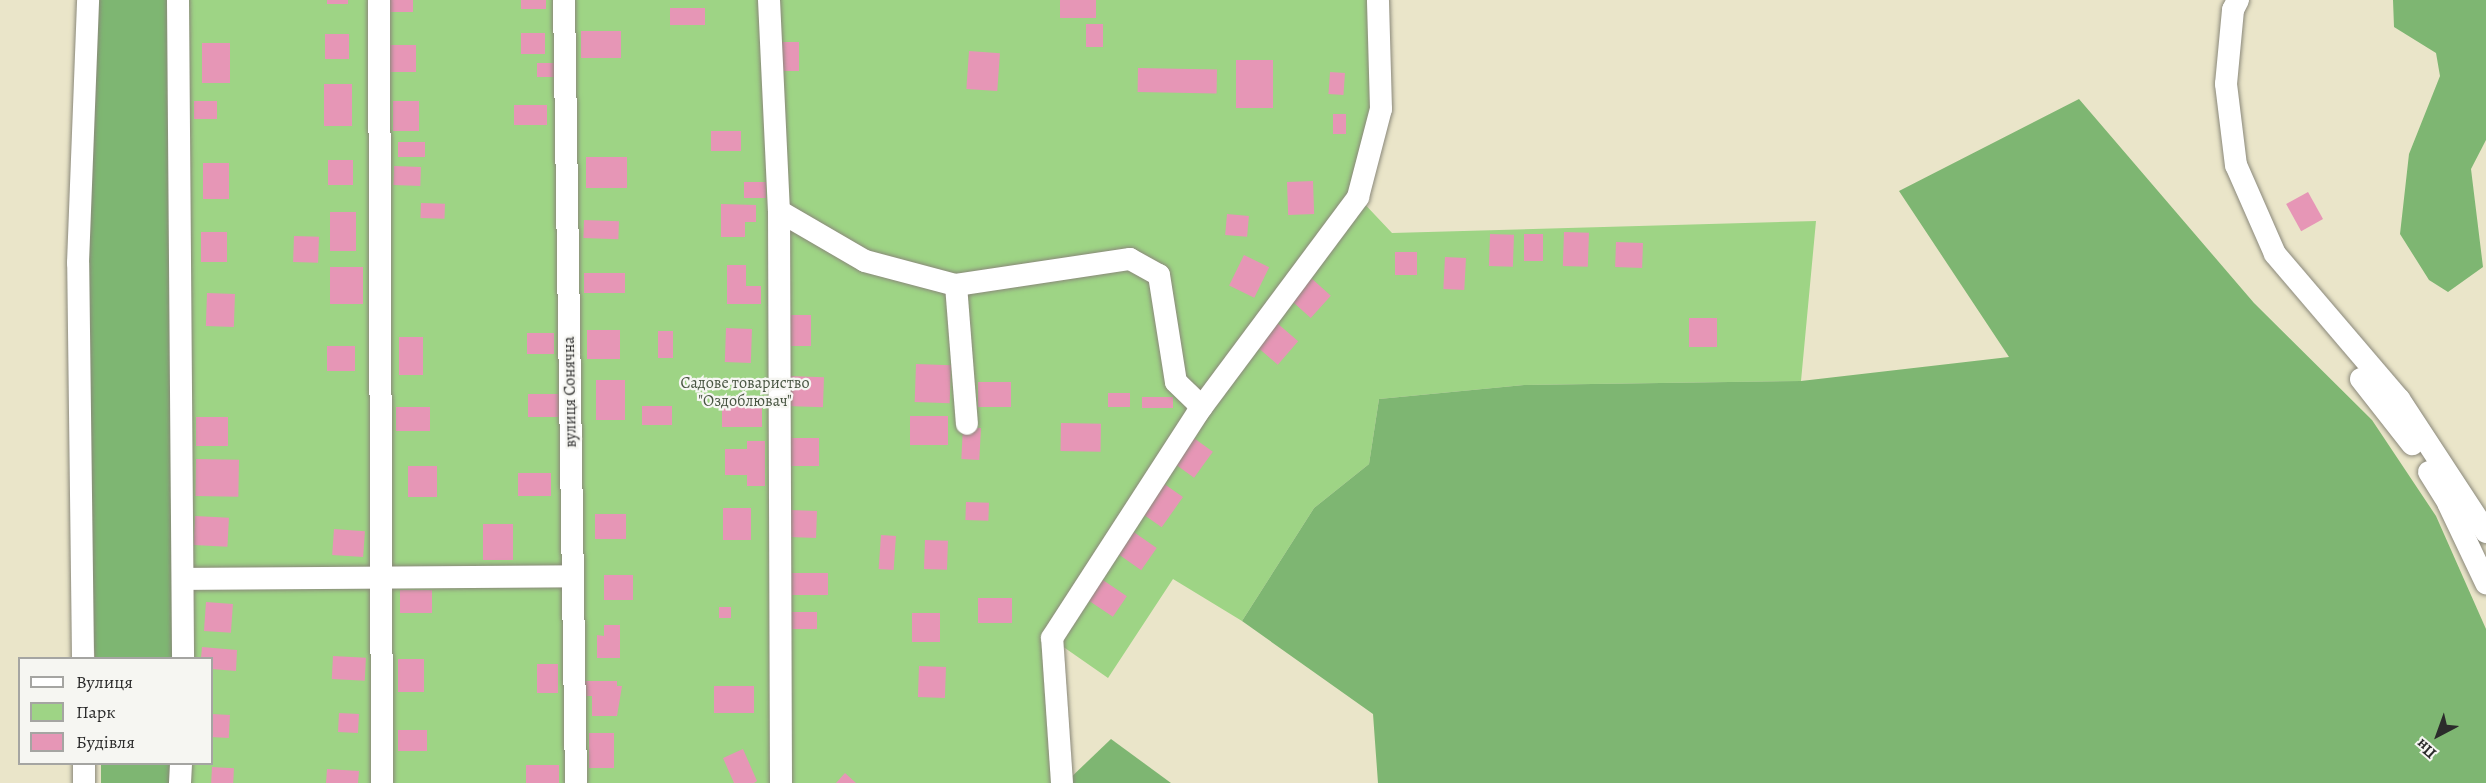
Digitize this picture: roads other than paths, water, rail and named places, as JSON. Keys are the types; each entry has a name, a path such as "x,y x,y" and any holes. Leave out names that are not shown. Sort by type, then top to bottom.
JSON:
{"street":[{"path":"83,657 78,263 88,0"},
{"path":"178,0 183,657"},
{"path":"379,0 382,783"},
{"name":"вулиця Сонячна","path":"564,0 576,783"},
{"path":"769,0 779,211 781,783"},
{"path":"1062,783 1052,639 1202,407 1358,197 1381,109 1378,0"},
{"path":"2238,0 2233,10 2226,84 2236,165 2275,254 2399,399 2486,532"},
{"path":"779,211 865,261 956,285 1130,259 1159,275 1176,382 1202,407"},
{"path":"956,285 968,424"},
{"path":"2361,379 2406,435 2448,503 2486,584"},
{"path":"184,579 572,576"},
{"path":"84,765 84,783"},
{"path":"180,783 181,765"}],"park label":[{"name":"Садове товариство \"Оздоблювач\"","path":"745,392"}]}
